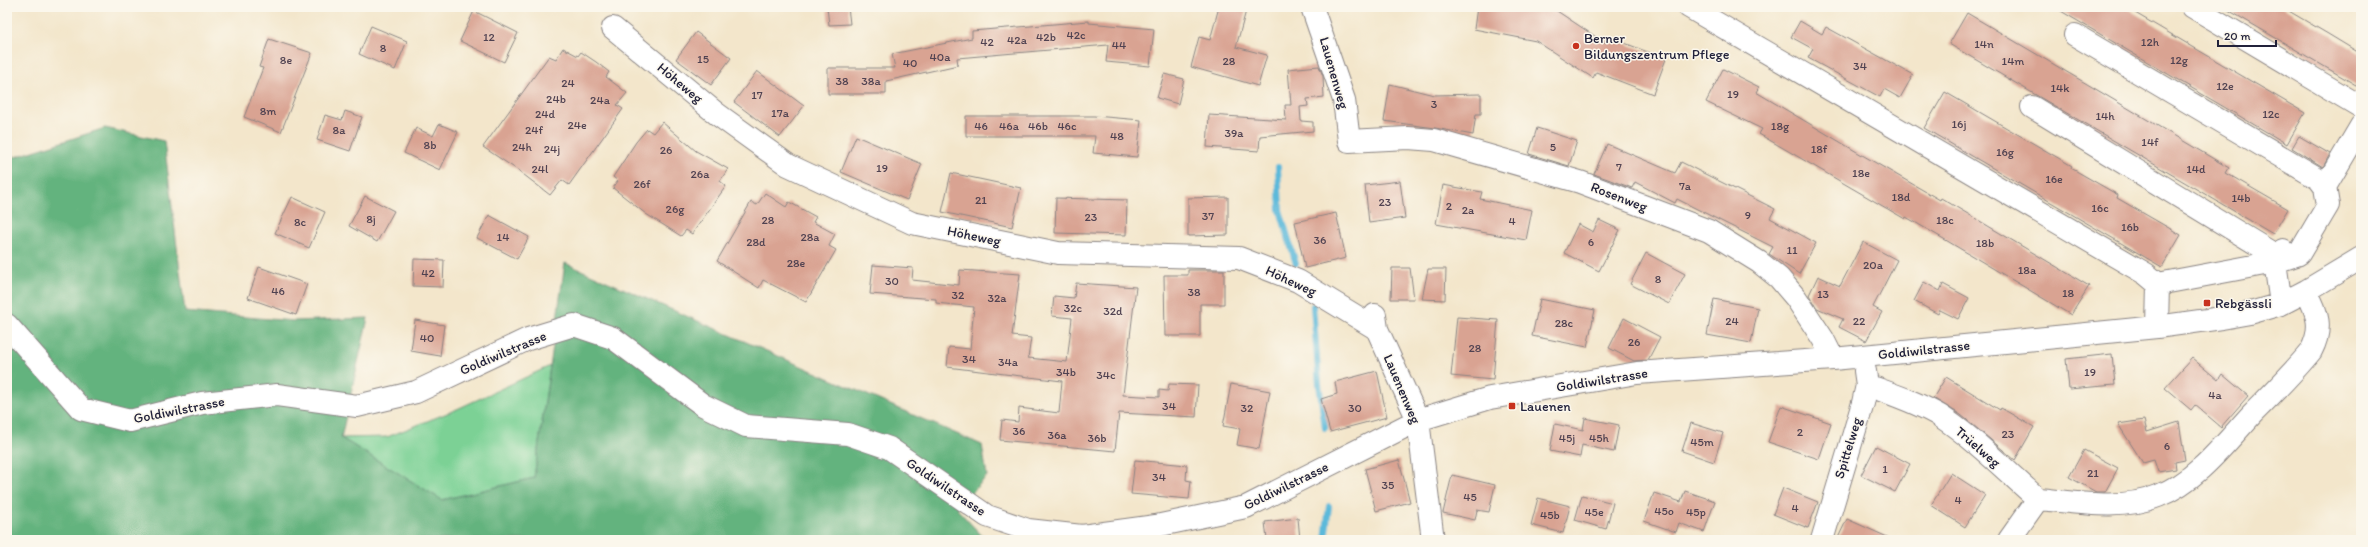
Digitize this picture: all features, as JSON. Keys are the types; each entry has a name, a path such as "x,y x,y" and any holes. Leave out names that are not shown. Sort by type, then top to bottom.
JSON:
{"street":[{"name":"Lauenenweg","path":"1312,7 1344,100 1349,141"},
{"path":"1689,7 2146,274 2158,284"},
{"path":"2193,7 2361,107"},
{"name":"Höheweg","path":"613,28 717,114 788,165 912,223 1058,253 1239,258 1298,281 1375,320"},
{"path":"2032,108 2270,252 2280,254 2299,254 2328,205 2325,187 2319,179 2075,34"},
{"path":"2325,187 2361,126"},
{"name":"Rosenweg","path":"1349,141 1408,138 1434,140 1580,182 1709,231 1759,262 1779,278 1800,304 1823,339 1833,359"},
{"path":"2158,284 2280,254"},
{"path":"2280,254 2281,304"},
{"name":"Goldiwilstrasse","path":"7,325 81,409 130,421 202,403 277,396 358,406 416,392 528,339 574,325 613,338 703,405 746,426 855,436 889,448 987,516 1028,530 1082,536 1156,526 1246,507 1418,420 1490,398 1637,373 1833,359 2157,327 2250,313 2281,304 2361,258"},
{"path":"2157,327 2158,284"},
{"path":"2009,540 2038,499 2109,505 2157,497 2181,485 2237,431 2311,351 2319,331 2319,319 2306,291"},
{"name":"Lauenenweg","path":"1375,320 1418,420 1433,540"},
{"name":"Spittelweg","path":"1822,540 1866,385 1863,356"},
{"name":"Trüelweg","path":"1866,385 1912,402 1959,429 2038,499"}],"green space":[{"path":"105,128 164,141 185,312 294,321 368,318 341,438 442,500 534,478 565,263 982,445 987,476 957,509 986,540 7,540 7,149 15,157"},
{"path":"550,366 534,478 442,500 341,438 387,437 455,410"}],"building":[{"path":"827,7 848,7 850,24 829,25"},
{"path":"1219,7 1247,7 1236,47 1267,55 1258,86 1191,67 1199,37 1210,40"},
{"path":"1477,7 1551,7 1605,43 1609,37 1666,59 1653,94 1596,72 1593,78 1536,41 1474,29"},
{"path":"2054,7 2125,7 2305,113 2287,144"},
{"path":"2223,7 2282,7 2328,34 2361,54 2361,88"},
{"path":"474,11 518,33 504,62 460,41"},
{"path":"1967,13 2229,168 2226,173 2288,209 2273,234 1949,44"},
{"path":"1089,21 1089,23 1154,29 1150,66 1106,62 1108,45 957,58 958,65 886,81 886,94 828,94 828,68 895,68 892,54 972,38 972,31"},
{"path":"1800,21 1822,34 1826,27 1913,75 1900,98 1884,89 1880,97 1808,58 1813,49 1791,37"},
{"path":"371,26 407,41 395,70 359,54"},
{"path":"696,32 731,58 711,85 676,59"},
{"path":"269,39 312,53 281,132 244,117 263,68 259,67"},
{"path":"563,48 578,56 581,52 596,62 609,72 606,77 627,93 617,105 623,109 569,185 562,180 550,195 519,171 483,147 549,56 556,59"},
{"path":"1319,66 1323,76 1324,97 1307,99 1308,106 1300,107 1301,121 1313,122 1313,131 1260,136 1259,151 1207,147 1209,115 1286,120 1285,105 1291,105 1288,69"},
{"path":"1723,69 1759,87 1756,92 1857,152 1940,200 1941,198 2089,286 2071,315 1906,217 1905,219 1759,134 1762,129 1706,102"},
{"path":"757,71 804,106 780,137 734,102"},
{"path":"1164,74 1184,79 1178,104 1157,98"},
{"path":"1390,84 1434,95 1481,94 1481,114 1476,114 1473,135 1384,121"},
{"path":"1945,92 2072,166 2071,168 2118,195 2117,198 2181,235 2162,267 1924,128"},
{"path":"345,111 362,117 350,151 317,140 325,115 342,120"},
{"path":"966,116 1094,116 1141,120 1137,157 1093,153 1095,136 966,136"},
{"path":"662,122 696,151 728,169 720,181 726,186 692,234 686,230 681,236 646,214 613,188 618,181 613,177 636,142 647,129 653,133"},
{"path":"439,124 458,132 440,170 404,153 416,128 433,136"},
{"path":"1537,128 1577,141 1569,166 1529,154"},
{"path":"856,136 922,164 907,200 841,172"},
{"path":"2299,136 2330,154 2323,167 2292,148"},
{"path":"1607,144 1675,173 1681,162 1775,209 1770,218 1816,243 1799,274 1769,254 1773,247 1677,199 1675,203 1635,182 1632,188 1594,174"},
{"path":"951,173 1021,188 1012,227 942,212"},
{"path":"1400,181 1405,218 1369,223 1365,185"},
{"path":"1443,185 1482,192 1480,199 1532,210 1526,240 1436,224"},
{"path":"765,193 786,207 789,202 816,217 813,222 835,234 829,246 836,250 806,302 763,280 759,288 717,261 751,202 757,205"},
{"path":"365,196 394,211 377,242 349,226"},
{"path":"292,197 325,212 309,248 275,233"},
{"path":"1228,197 1228,235 1188,236 1188,198"},
{"path":"1056,198 1127,200 1126,235 1055,233"},
{"path":"1336,213 1346,258 1305,268 1295,222"},
{"path":"489,215 529,237 517,259 477,238"},
{"path":"1599,220 1620,230 1599,271 1564,253 1578,224 1593,232"},
{"path":"1863,242 1897,260 1873,307 1882,312 1866,341 1839,327 1843,319 1817,308 1809,295 1818,276 1840,286"},
{"path":"1646,253 1685,274 1669,304 1630,284"},
{"path":"414,259 444,260 443,287 413,286"},
{"path":"873,265 913,268 912,280 959,285 960,270 1020,274 1012,336 1031,338 1028,358 1067,362 1072,318 1052,316 1054,296 1074,298 1076,283 1136,287 1123,395 1159,397 1159,390 1168,391 1169,384 1198,385 1196,417 1119,413 1115,451 1000,440 1002,420 1018,422 1019,408 1059,413 1062,381 947,367 949,347 970,349 974,307 936,303 936,299 870,294"},
{"path":"259,267 307,284 296,315 248,298"},
{"path":"1392,268 1410,268 1414,299 1391,299"},
{"path":"1428,269 1446,269 1445,300 1422,299"},
{"path":"1188,270 1224,270 1224,304 1200,304 1200,336 1165,336 1164,275 1188,275"},
{"path":"1924,282 1940,291 1943,284 1969,298 1958,319 1940,310 1938,314 1914,301"},
{"path":"1540,299 1595,310 1587,347 1532,336"},
{"path":"1714,299 1758,308 1751,343 1707,335"},
{"path":"1457,317 1498,320 1493,380 1451,376"},
{"path":"1624,318 1660,337 1648,360 1634,361 1609,348"},
{"path":"415,320 444,325 440,356 411,351"},
{"path":"2112,354 2115,385 2069,389 2066,359"},
{"path":"2192,358 2218,380 2222,374 2248,396 2221,427 2195,405 2191,410 2165,388"},
{"path":"1377,371 1387,417 1330,432 1321,399 1337,394 1335,382"},
{"path":"1946,377 2000,410 2001,408 2034,427 2015,460 1961,415 1933,398"},
{"path":"1231,384 1270,391 1259,449 1237,445 1240,429 1223,426"},
{"path":"1781,406 1831,423 1819,459 1768,442"},
{"path":"1585,418 1619,425 1614,452 1582,445 1580,457 1550,451 1555,424 1583,430"},
{"path":"2144,420 2147,432 2179,422 2185,460 2175,462 2176,469 2158,472 2154,460 2143,463 2118,424"},
{"path":"1691,423 1723,433 1714,462 1682,451"},
{"path":"1876,446 1910,464 1895,492 1861,475"},
{"path":"2084,450 2118,468 2105,492 2096,492 2069,477"},
{"path":"1135,460 1187,465 1186,480 1191,481 1189,499 1131,494"},
{"path":"1399,460 1410,502 1376,511 1365,469"},
{"path":"1951,473 1985,495 1965,527 1931,505"},
{"path":"1452,475 1495,485 1489,512 1477,510 1475,520 1443,513"},
{"path":"1783,488 1818,502 1808,528 1773,514"},
{"path":"1685,491 1715,501 1704,532 1679,523 1676,532 1644,521 1654,493 1681,502"},
{"path":"1582,495 1613,503 1606,529 1575,520"},
{"path":"1538,498 1570,506 1563,533 1531,525"},
{"path":"1298,518 1300,540 1267,540 1265,522"},
{"path":"1847,519 1894,540 1837,540"}],"waterway":[{"path":"1278,167 1280,210 1296,264"},
{"path":"1313,306 1319,384 1325,428"},
{"path":"1325,540 1329,506"}],"place":[{"name":"Berner Bildungszentrum Pflege","path":"1576,46"},
{"name":"Rebgässli","path":"2207,303"},
{"name":"Lauenen","path":"1512,406"}]}
